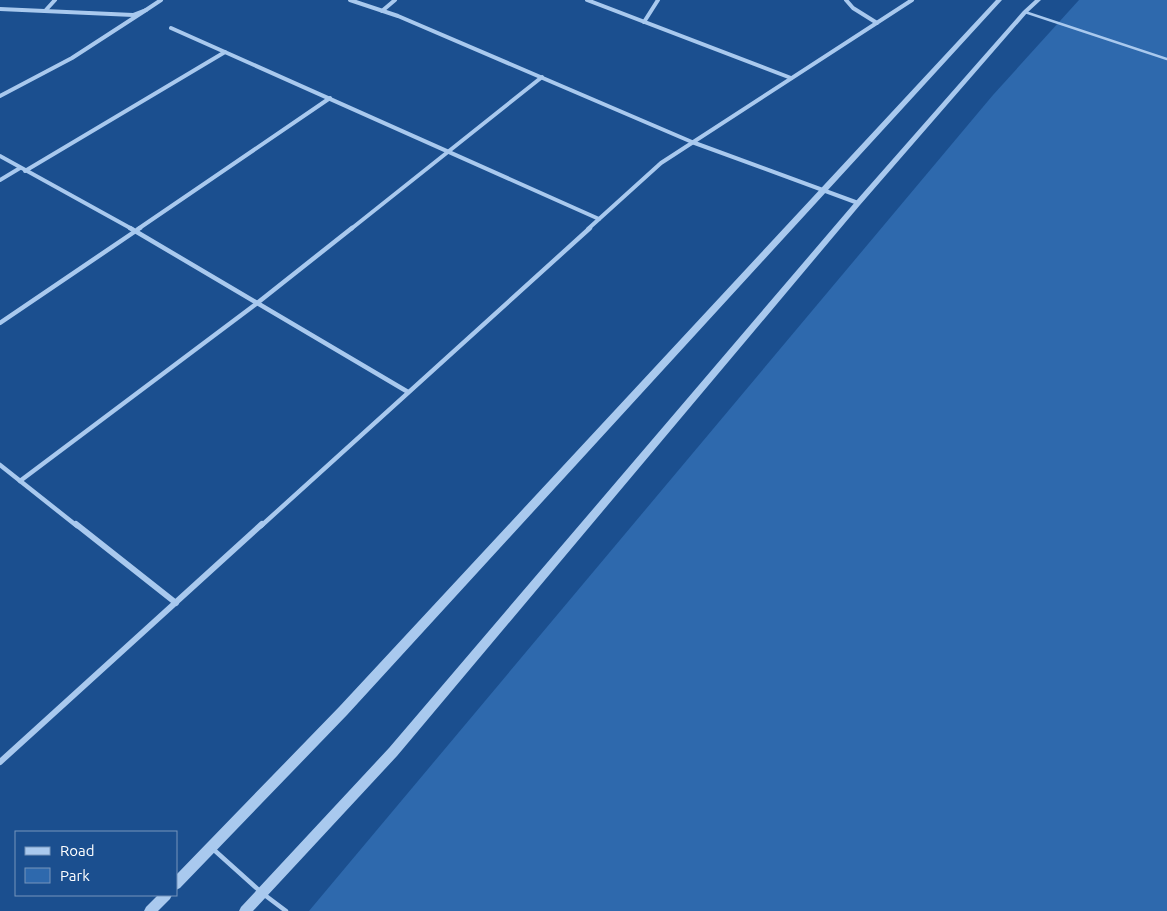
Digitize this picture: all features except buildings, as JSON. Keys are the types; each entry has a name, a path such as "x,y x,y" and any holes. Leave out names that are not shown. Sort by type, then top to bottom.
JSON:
{"street":[{"path":"45,10 55,0"},
{"path":"0,96 72,58 118,30 161,0"},
{"path":"350,0 382,11 542,77 692,142 858,203"},
{"path":"382,11 395,0"},
{"path":"587,0 791,78"},
{"path":"644,22 658,0"},
{"path":"846,0 853,8 877,23"},
{"path":"0,762 661,163 912,0"},
{"path":"178,882 350,703 999,0"},
{"path":"245,911 393,752 858,203 1025,12 1038,0"},
{"path":"0,8 133,14 146,10"},
{"path":"171,28 599,218"},
{"path":"26,171 225,52"},
{"path":"20,481 256,304 542,77"},
{"path":"0,323 330,98"},
{"path":"0,156 134,230 256,304 408,392"},
{"path":"0,180 20,168"},
{"path":"0,465 176,603"},
{"path":"150,911 165,896"}],"lane":[{"path":"1025,12 1167,59"},
{"path":"211,847 262,893 286,911"}],"green space":[{"path":"1079,0 1167,0 1167,911 309,911 993,95"}]}
